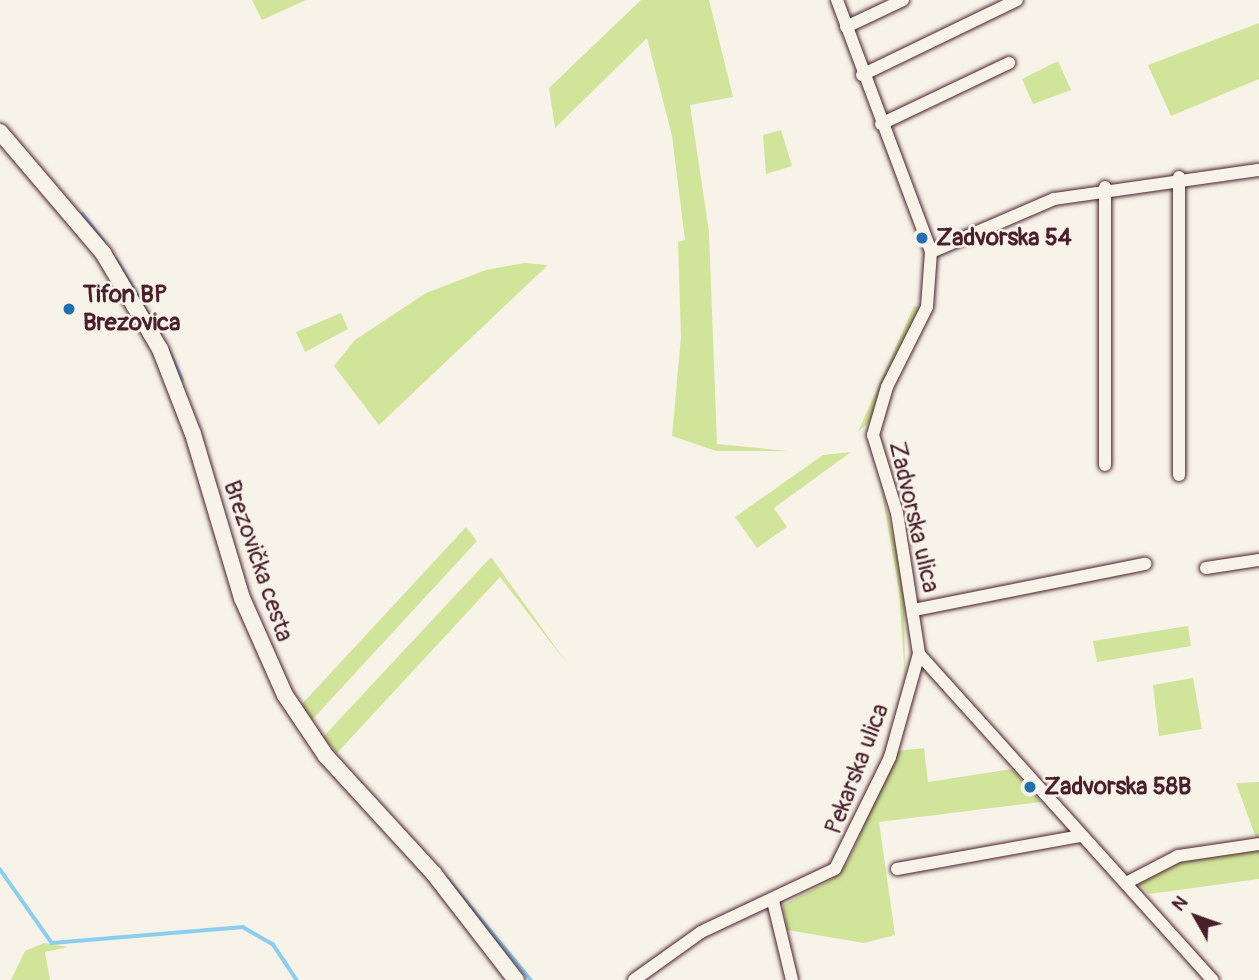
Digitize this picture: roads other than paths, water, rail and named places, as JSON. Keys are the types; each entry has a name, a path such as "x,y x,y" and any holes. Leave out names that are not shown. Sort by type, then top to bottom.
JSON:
{"main road":[{"name":"Brezovička cesta","path":"0,132 103,253 160,349 184,406 250,621 291,706 326,756 434,874 516,980"}],"street":[{"name":"Zadvorska ulica","path":"837,0 862,75 932,252 927,307 887,387 873,435 897,513 919,654"},
{"path":"846,27 903,0"},
{"path":"862,75 1017,0"},
{"path":"881,124 1009,63"},
{"path":"932,252 1035,205 1105,187 1259,170"},
{"path":"1179,177 1179,475"},
{"path":"1105,187 1105,465"},
{"path":"1206,568 1259,560"},
{"path":"914,610 1146,564"},
{"path":"919,654 1213,980"},
{"name":"Pekarska ulica","path":"634,980 701,932 827,876 844,858 890,757 919,654"},
{"path":"897,869 1081,836"},
{"path":"1126,883 1178,856 1259,844"},
{"path":"773,901 792,980"}],"waterway":[{"path":"83,214 103,241"},
{"path":"116,259 160,334"},
{"path":"170,353 182,379"},
{"path":"0,869 52,943 243,927 273,944 297,980"},
{"path":"447,878 531,980"}],"place":[{"name":"Zadvorska 54","path":"922,238"},
{"name":"Tifon BP Brezovica","path":"69,309"},
{"name":"Zadvorska 58B","path":"1030,787"}]}
